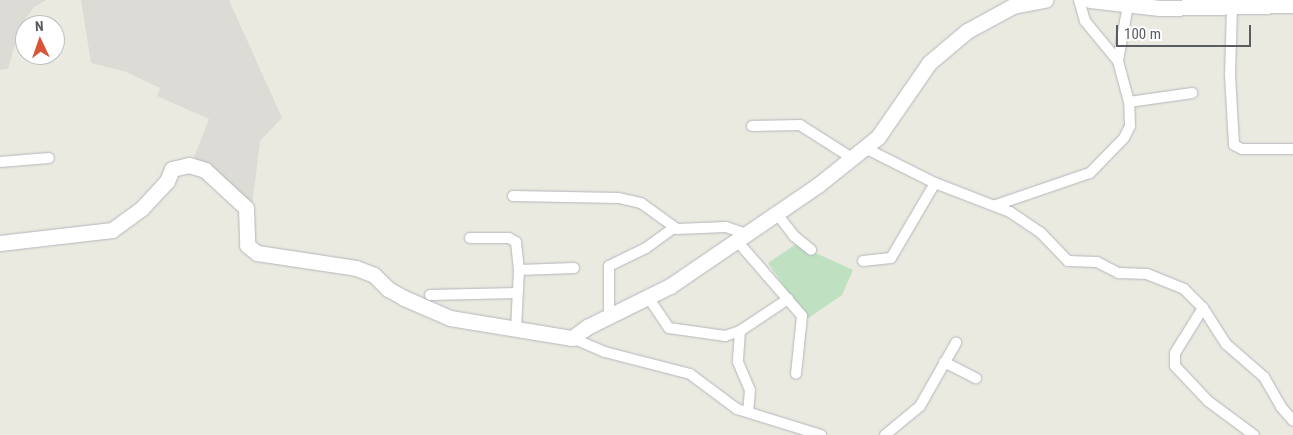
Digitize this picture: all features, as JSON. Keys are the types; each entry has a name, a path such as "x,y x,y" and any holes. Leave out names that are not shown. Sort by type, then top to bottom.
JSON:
{"street":[{"path":"572,338 609,316 648,297 743,238 865,148 889,125 925,68 950,44 1001,11 1045,0"},
{"path":"996,205 1094,170 1127,135 1131,122 1129,102 1118,61 1085,21 1079,0"},
{"path":"1090,0 1128,5 1198,4 1232,8 1293,4"},
{"path":"1118,61 1128,5"},
{"path":"1232,8 1230,74 1234,145 1242,149 1293,149"},
{"path":"1129,102 1192,93"},
{"path":"752,126 800,125 852,158"},
{"path":"865,148 935,183 996,205 1040,232 1068,261 1097,262 1119,274 1152,276 1184,289 1203,308 1226,344 1264,377 1281,407 1293,421"},
{"path":"0,162 49,158"},
{"path":"0,242 112,230 142,208 167,181 172,169 189,165 205,170 246,208 246,241 250,249 270,256 356,268 374,276 388,289 432,312 463,322 572,338 605,352 690,374 728,404 820,435"},
{"path":"863,261 891,258 935,183"},
{"path":"512,196 602,196 627,199 641,203 674,228"},
{"path":"777,214 794,236 812,250"},
{"path":"609,316 609,266 646,248 674,228 734,228 802,319 796,374"},
{"path":"470,238 513,239 517,245 516,330"},
{"path":"518,270 574,268"},
{"path":"430,295 517,293"},
{"path":"648,297 669,328 725,336 740,331 788,299"},
{"path":"1203,308 1175,353 1175,366 1208,401 1254,435"},
{"path":"740,331 738,362 750,390 748,412"},
{"path":"885,435 920,406 956,343"},
{"path":"944,362 976,378"}],"shaded area":[{"path":"0,0 46,0 34,7 28,15 15,15 15,44 8,69 0,70"},
{"path":"81,0 229,0 282,118 260,141 252,207 194,157 209,119 157,96 160,88 126,72 91,63"}],"green space":[{"path":"796,244 853,270 842,295 807,319 768,263"}]}
